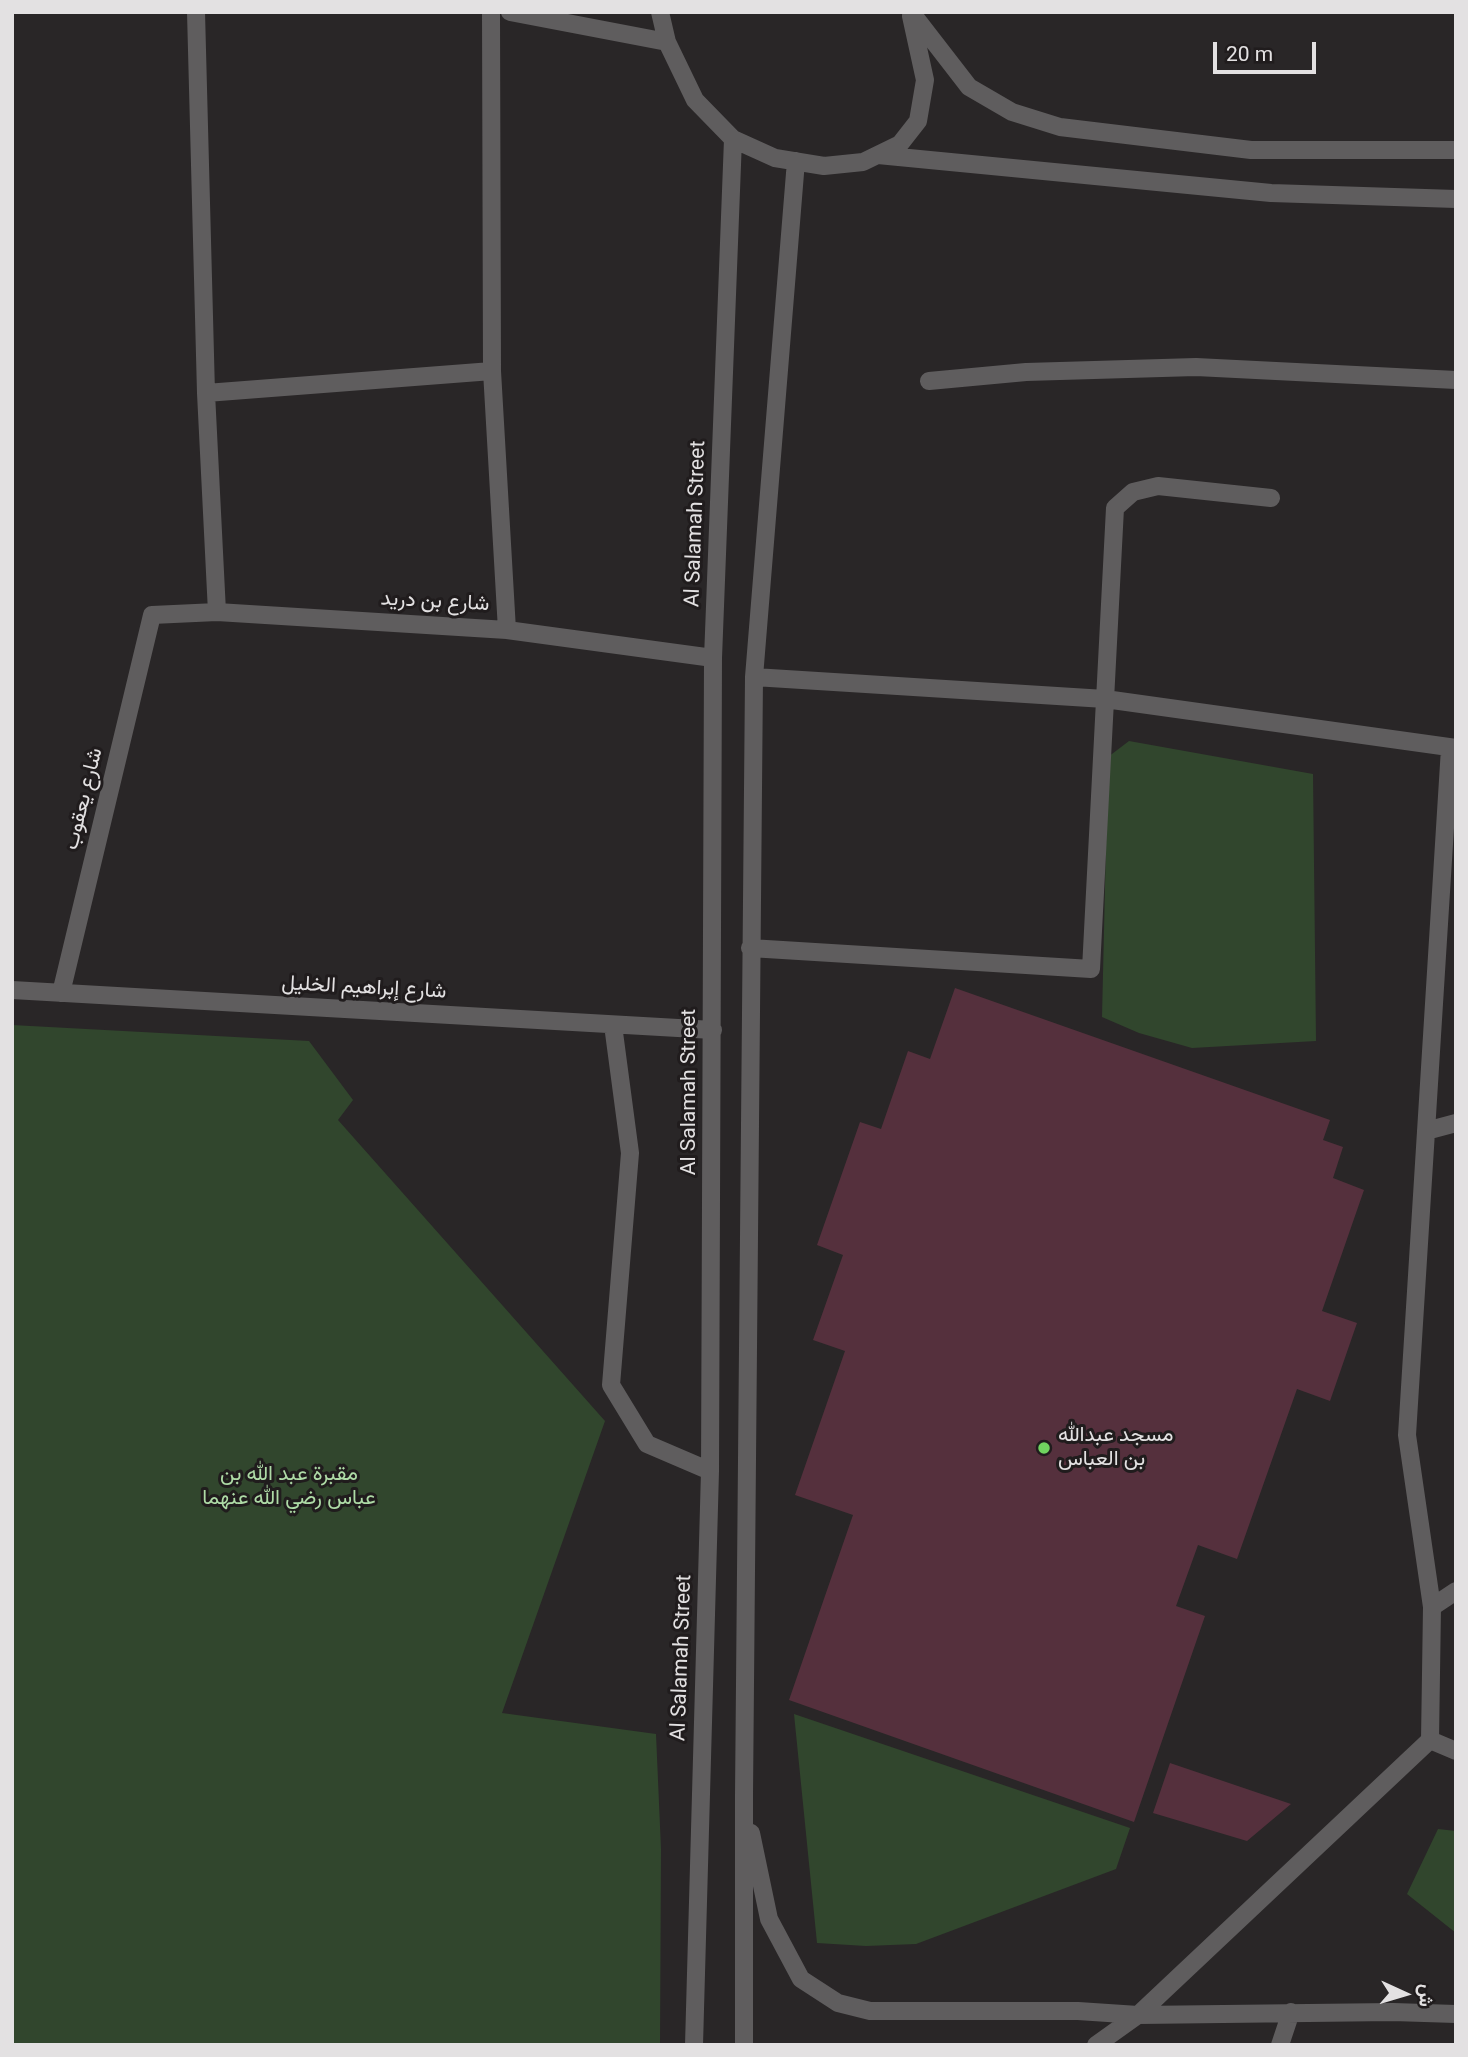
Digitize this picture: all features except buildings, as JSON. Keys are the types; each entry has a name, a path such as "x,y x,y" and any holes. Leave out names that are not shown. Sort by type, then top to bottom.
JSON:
{"street":[{"path":"196,12 205,393 217,612"},
{"path":"491,12 492,372 507,629"},
{"path":"510,12 667,42"},
{"path":"660,12 667,42 695,100 733,139 775,158 824,166 863,162 878,155 900,144 918,121 925,80 911,12"},
{"path":"911,12 969,87 1012,112 1060,127 1251,150 1456,150"},
{"name":"Al Salamah Street","path":"694,2045 710,1471 713,658 733,139"},
{"path":"878,155 1271,193 1456,199"},
{"path":"744,2045 754,677 796,162"},
{"path":"929,381 1026,372 1196,366 1456,380"},
{"path":"205,393 492,372"},
{"path":"750,948 1091,969 1115,508 1133,492 1158,486 1271,498"},
{"name":"شارع بن دريد","path":"152,615 217,612 507,629 713,658"},
{"name":"شارع يعقوب","path":"61,993 152,615"},
{"path":"754,677 1105,699 1453,748 1408,1435 1432,1607 1430,1740 1138,2015 1096,2045"},
{"name":"شارع إبراهيم الخليل","path":"12,990 713,1030"},
{"path":"613,1025 630,1153 611,1385 647,1444 710,1471"},
{"path":"1426,1131 1456,1123"},
{"path":"1432,1607 1456,1591"},
{"path":"1430,1740 1456,1751"},
{"path":"744,1794 769,1919 801,1979 838,2003 870,2011 1077,2011 1138,2015 1291,2012 1456,2014"},
{"path":"1280,2045 1291,2012"}],"green space":[{"path":"1129,741 1313,774 1316,1041 1192,1048 1139,1033 1102,1017 1108,757"},
{"name":"مقبرة عبد الله بن عباس رضي الله عنهما","path":"12,1025 309,1041 353,1100 338,1120 605,1421 502,1713 656,1734 661,1849 660,2045 12,2045"},
{"path":"794,1714 1130,1828 1116,1869 916,1944 866,1946 817,1943"},
{"path":"1438,1829 1456,1831 1456,1933 1407,1894"}],"place":[{"name":"مسجد عبدالله بن العباس","path":"1044,1448"}]}
